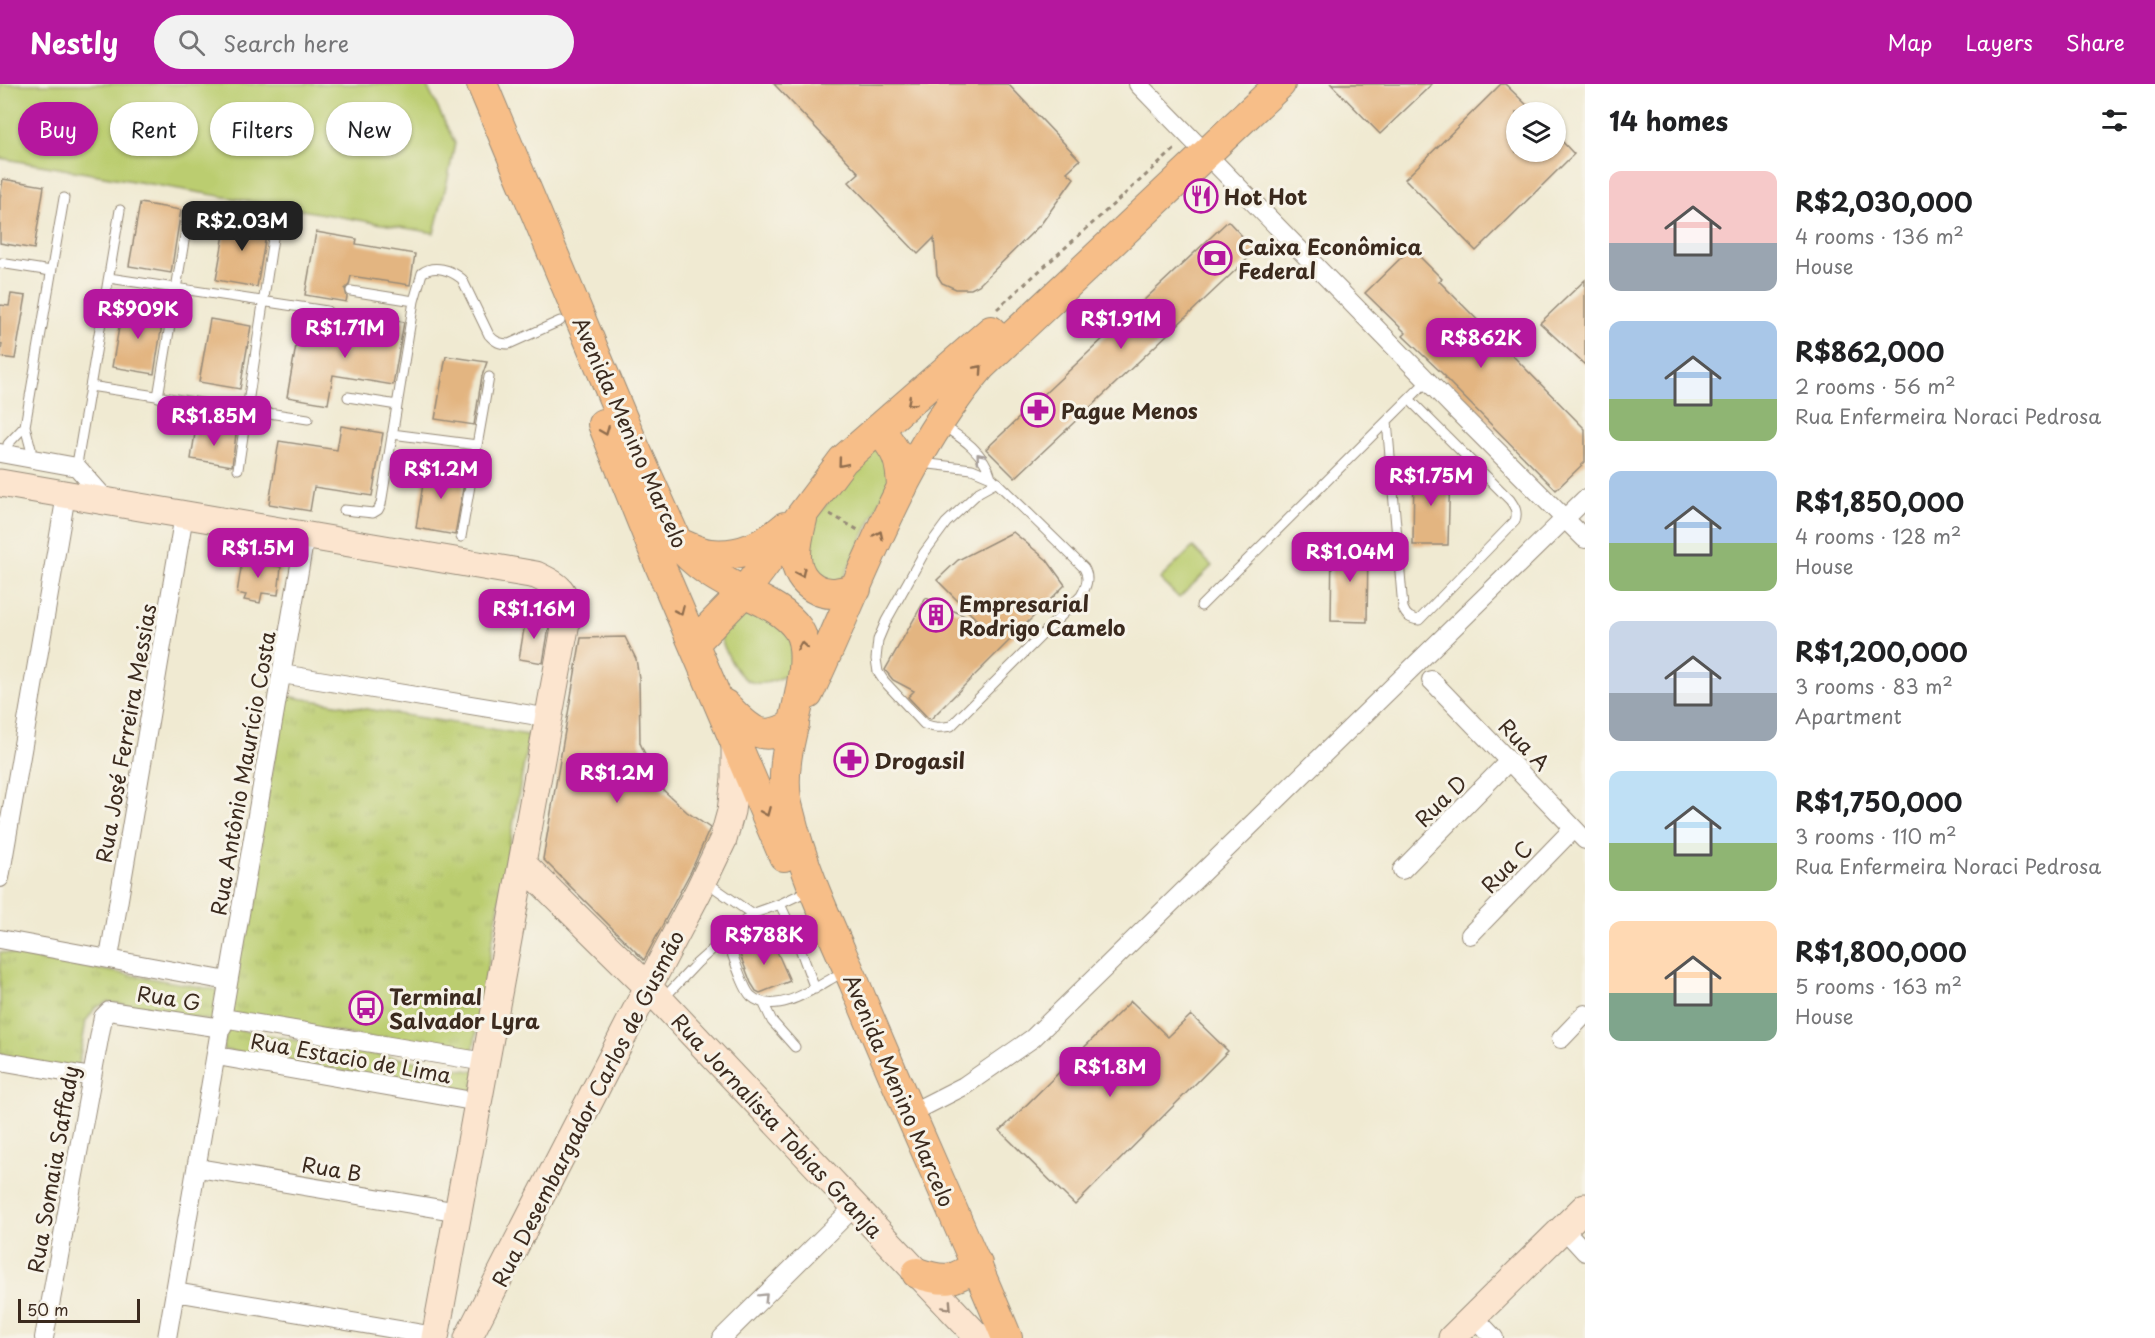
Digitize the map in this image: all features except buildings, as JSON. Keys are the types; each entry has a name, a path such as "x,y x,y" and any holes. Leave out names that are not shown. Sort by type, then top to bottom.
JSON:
{"main road":[{"name":"Avenida Menino Marcelo","path":"462,84 659,563 735,739 790,899 826,982 1007,1338"},
{"name":"Avenida Menino Marcelo","path":"482,84 677,542 685,554 698,565 784,614 797,628 805,644 804,665 786,761 784,791 789,812 801,854 971,1269 991,1338"},
{"path":"694,642 744,592 843,460 1019,305 1197,143 1258,84"},
{"path":"718,698 746,726 761,734 772,735 794,724 902,488 938,423 956,396 981,366 1197,143 1280,84"},
{"path":"879,429 896,450 902,467 902,488"},
{"path":"677,542 708,554 742,552 763,544 807,510"},
{"path":"807,510 795,549 798,570 806,583 819,591 831,593 856,589"},
{"path":"918,1273 946,1280 971,1269"}],"street":[{"path":"1138,84 1427,381 1585,539"},
{"path":"3,449 77,462 108,502"},
{"path":"0,483 536,575 551,582 562,591 567,602 567,617 550,718 435,1337 175,1292"},
{"path":"0,878 66,495"},
{"path":"909,1114 964,1086 1033,1038 1585,499"},
{"name":"Rua José Ferreira Messias","path":"109,958 184,515"},
{"name":"Rua Antônio Maurício Costa","path":"167,1338 305,536"},
{"path":"282,674 550,718"},
{"name":"Rua A","path":"1431,680 1579,835"},
{"name":"Rua Desembargador Carlos de Gusmão","path":"468,1338 654,994 723,840 731,811 735,779 735,739"},
{"name":"Rua D","path":"1402,870 1509,761"},
{"name":"Rua C","path":"1470,935 1579,835"},
{"name":"Rua Jornalista Tobias Granja","path":"523,864 654,994 979,1338"},
{"path":"0,939 228,981"},
{"name":"Rua G","path":"110,1011 223,1023 485,1062"},
{"name":"Rua Somaia Saffady","path":"44,1338 103,1017 110,1011"},
{"path":"1561,1039 1585,1014"},
{"name":"Rua Estacio de Lima","path":"217,1056 478,1102"},
{"path":"0,1061 92,1077"},
{"name":"Rua B","path":"198,1168 459,1212"},
{"path":"722,1338 855,1206"},
{"path":"1452,1338 1585,1207"},
{"path":"1563,1228 1585,1252"},
{"path":"442,1301 460,1311 485,1306"},
{"path":"1474,1317 1494,1338"}],"lane":[{"path":"32,454 25,426 64,198"},
{"path":"77,462 120,210"},
{"path":"158,397 187,223"},
{"path":"238,469 273,238"},
{"path":"0,263 51,272"},
{"path":"344,510 367,514 378,510 414,301 422,273 428,268 435,268 455,274 462,279 489,335 501,344 509,344 560,321"},
{"path":"109,278 327,311"},
{"path":"351,291 414,301"},
{"path":"461,537 489,377"},
{"path":"1201,606 1427,381"},
{"path":"90,387 308,419"},
{"path":"348,397 397,405"},
{"path":"1387,421 1403,608 1406,615 1419,620 1515,521 1517,514 1510,500 1409,399"},
{"path":"938,423 980,455 994,479"},
{"path":"3,449 25,426"},
{"path":"392,434 477,445"},
{"path":"916,462 972,469 994,479 1084,568 1087,574 1087,585 1081,596 951,726 932,727 924,724 878,672 876,659 878,640 886,621 924,553 946,523 994,479"},
{"path":"704,880 752,914"},
{"path":"654,994 697,963 752,914 790,899"},
{"path":"726,937 751,996 763,1002 786,1003 826,982"},
{"path":"763,1002 772,1021 795,1047"}],"path":[{"path":"996,310 1197,143"},
{"path":"807,510 877,541"}],"green space":[{"path":"0,84 426,84 455,143 434,233 0,158"},
{"path":"873,444 894,472 843,579 825,588 805,574 808,528"},
{"path":"1193,547 1212,566 1179,598 1160,579"},
{"path":"741,615 760,615 780,624 792,641 791,672 775,680 762,683 751,682 742,676 729,657 717,630"},
{"path":"286,696 529,735 472,1057 226,1012"},
{"path":"0,952 218,990 213,1021 108,1002 95,1008 86,1021 77,1073 0,1060"},
{"path":"227,1028 477,1072 473,1094 223,1050"}],"place":[{"name":"Hot Hot","path":"1201,196"},
{"name":"Caixa Econômica Federal","path":"1215,258"},
{"name":"Pague Menos","path":"1038,410"},
{"name":"Empresarial Rodrigo Camelo","path":"936,615"},
{"name":"Drogasil","path":"851,760"},
{"name":"Terminal Salvador Lyra","path":"366,1008"}]}
